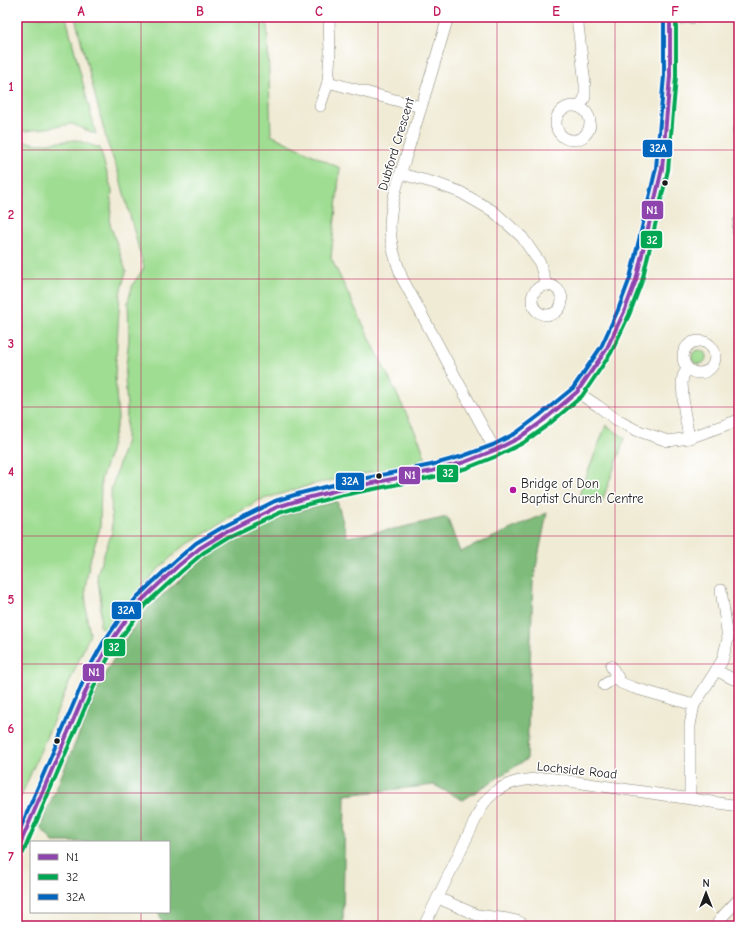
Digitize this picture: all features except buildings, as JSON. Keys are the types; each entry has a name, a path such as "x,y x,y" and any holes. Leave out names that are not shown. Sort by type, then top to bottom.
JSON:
{"street":[{"path":"320,106 328,82 330,53 329,17"},
{"name":"Dubford Crescent","path":"448,17 395,193 390,227 394,256 402,278 495,450"},
{"path":"577,17 585,84 584,97 580,107"},
{"path":"17,851 94,672 108,646 141,601 178,566 200,548 226,532 277,507 338,490 432,471 465,462 495,450 519,438 544,420 576,392 606,350 624,312 636,280 662,169 670,76 670,18 701,17"},
{"path":"328,82 422,107"},
{"path":"401,174 435,183 460,192 493,211 522,237 540,264 546,285"},
{"path":"739,222 739,233"},
{"path":"688,369 683,376 682,383 684,410 689,438"},
{"path":"576,392 617,420 636,430 668,441 689,438 739,420"},
{"path":"690,798 690,725 694,705 722,661 728,639 721,590"},
{"path":"716,670 733,678"},
{"path":"604,686 614,671 621,683 694,705"},
{"name":"Lochside Road","path":"424,926 482,806 489,797 500,788 512,783 523,780 548,778 739,806"},
{"path":"438,898 477,915 513,920 527,926"},
{"path":"716,926 721,918 739,899"}],"green space":[{"path":"17,17 66,17 96,134 72,124 27,131 17,130"},
{"path":"75,17 267,17 271,135 340,168 331,258 420,442 426,461 314,484 257,501 180,549 152,575 107,630 100,627 101,602 97,574 112,532 111,490 126,440 127,407 125,377 129,338 128,301 133,284 144,268 119,175 107,142"},
{"path":"17,140 38,144 76,140 100,148 112,191 110,224 126,271 120,294 115,376 118,419 101,480 100,528 90,560 85,588 87,619 90,634 17,806"},
{"path":"696,350 702,350 706,354 706,360 702,364 696,364 692,360 692,354"},
{"path":"606,425 625,438 601,504 579,495"},
{"path":"337,501 347,537 399,528 447,517 460,552 547,513 533,582 527,759 463,800 434,785 345,795 343,926 164,926 158,913 170,913 170,841 52,841 40,827 103,677 126,638 150,606 199,562 245,533 288,514"}],"transit line":[{"name":"32A","path":"17,836 88,670 103,643 137,597 196,543 223,527 275,501 337,484 431,465 463,456 493,445 516,433 573,388 601,347 618,310 630,278 656,168 664,76 664,17"},
{"name":"N1","path":"17,851 94,672 108,646 141,601 178,566 200,548 226,532 277,507 338,490 432,471 465,462 495,450 519,438 544,420 577,392 606,350 624,312 636,280 662,169 670,76 670,17"},
{"name":"32","path":"23,853 99,675 113,649 145,605 203,553 229,537 279,513 339,496 434,477 467,468 497,456 523,443 548,425 582,396 611,353 629,315 642,281 668,170 676,77 676,17"}],"place":[{"name":"Bridge of Don Baptist Church Centre","path":"513,490"}]}
